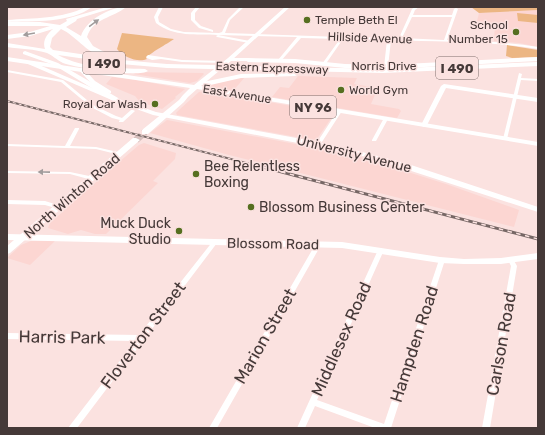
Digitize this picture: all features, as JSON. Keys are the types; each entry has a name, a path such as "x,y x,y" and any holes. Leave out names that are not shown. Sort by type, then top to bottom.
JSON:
{"highway":[{"path":"7,37 55,29 98,7"},
{"path":"7,26 60,20 106,7"},
{"path":"7,26 14,28 73,19 113,7"},
{"path":"92,49 85,39 86,30 94,22 123,7"},
{"path":"7,26 23,23 45,24 55,29 73,33 92,49 104,55 122,60 167,66"},
{"path":"55,29 50,36 47,45 50,52 56,57 81,67 132,70 201,70"},
{"name":"Eastern Expressway","path":"7,45 116,61 167,66 260,67 376,71 538,64"},
{"path":"7,49 50,61 121,102"},
{"name":"Eastern Expressway","path":"7,49 129,67 201,70 393,75 538,68"},
{"path":"248,60 376,71"},
{"path":"213,74 330,76 393,75"},
{"path":"201,86 227,78 263,75"}],"main road":[{"name":"East Avenue","path":"7,59 81,67 104,73 201,86 538,144"},
{"name":"Norris Drive","path":"227,61 248,60"},
{"path":"145,132 182,101 191,97 227,61"},
{"path":"201,86 213,74"},
{"name":"North Winton Road","path":"7,251 136,140"}],"street":[{"path":"7,26 60,17 77,13 90,7"},
{"name":"Hillside Avenue","path":"161,7 155,19 160,26 176,32 513,44 538,48"},
{"path":"198,7 192,17 195,24 207,30 223,34 229,20 242,7"},
{"path":"161,58 227,61 288,7"},
{"path":"400,40 414,9 417,7"},
{"path":"445,41 456,9"},
{"path":"411,16 453,16"},
{"name":"Hillside Avenue","path":"202,34 249,42"},
{"path":"279,60 300,36"},
{"path":"324,64 344,37"},
{"path":"386,67 389,39"},
{"name":"Norris Drive","path":"248,60 279,60 386,67 538,60"},
{"name":"University Avenue","path":"29,62 121,102 155,114 318,144 400,164 538,210"},
{"name":"University Avenue","path":"81,67 90,79 118,97 161,112 165,115"},
{"path":"7,71 62,81 92,106 115,118 122,120 133,112"},
{"path":"90,79 93,75 104,73"},
{"path":"504,139 520,76 538,80"},
{"path":"424,125 444,86 538,100"},
{"path":"318,144 340,111"},
{"path":"374,140 386,119"},
{"path":"67,146 77,129"},
{"path":"7,145 96,148 120,154"},
{"path":"7,172 70,173 92,178"},
{"path":"7,202 45,203 59,207"},
{"name":"Blossom Road","path":"7,238 342,245 442,260 477,262 512,260 538,256"},
{"name":"Floverton Street","path":"72,428 215,242"},
{"name":"Marion Street","path":"213,428 318,245"},
{"name":"Middlesex Road","path":"301,428 381,250"},
{"name":"Hampden Road","path":"386,428 442,260"},
{"name":"Carlson Road","path":"486,428 514,266 512,260"},
{"name":"Harris Park","path":"7,336 142,338"},
{"path":"313,402 386,428"}],"shaded area":[{"path":"471,7 538,7 538,10 479,13"},
{"name":"School Number 15","path":"538,10 538,47 519,43 494,41 495,23 477,21 479,13"},
{"path":"517,13 538,15 538,23 518,21"},
{"path":"122,33 174,39 151,54 146,58 147,59 135,60 127,57 117,49"},
{"path":"507,45 538,50 538,57 512,58 506,56"},
{"path":"127,73 204,74 197,81 190,83"},
{"path":"298,76 357,78 354,84 378,88 371,104 399,109 401,111 397,118 272,97 280,87 289,88"},
{"path":"112,77 185,89 162,109 140,102 135,96 106,84"},
{"path":"245,77 233,91 210,87 214,82"},
{"path":"204,91 334,114 317,139 313,140 177,115 176,113 199,92"},
{"path":"167,120 354,155 446,184 519,210 514,227 229,155 150,133"},
{"path":"144,143 176,153 175,159 153,181 158,183 106,234 95,234 81,230 68,234 48,228 50,223 112,168 139,145"},
{"path":"31,241 55,241 30,265 7,258 21,245"}],"tunnel":[{"path":"136,140 145,132"}],"railway":[{"path":"7,101 258,166"},
{"path":"255,165 538,239"}],"place":[{"name":"Temple Beth El","path":"307,20"},
{"name":"School Number 15","path":"516,32"},
{"name":"World Gym","path":"341,90"},
{"name":"Royal Car Wash","path":"155,104"},
{"name":"Bee Relentless Boxing","path":"196,174"},
{"name":"Blossom Business Center","path":"251,207"},
{"name":"Muck Duck Studio","path":"179,231"}]}
